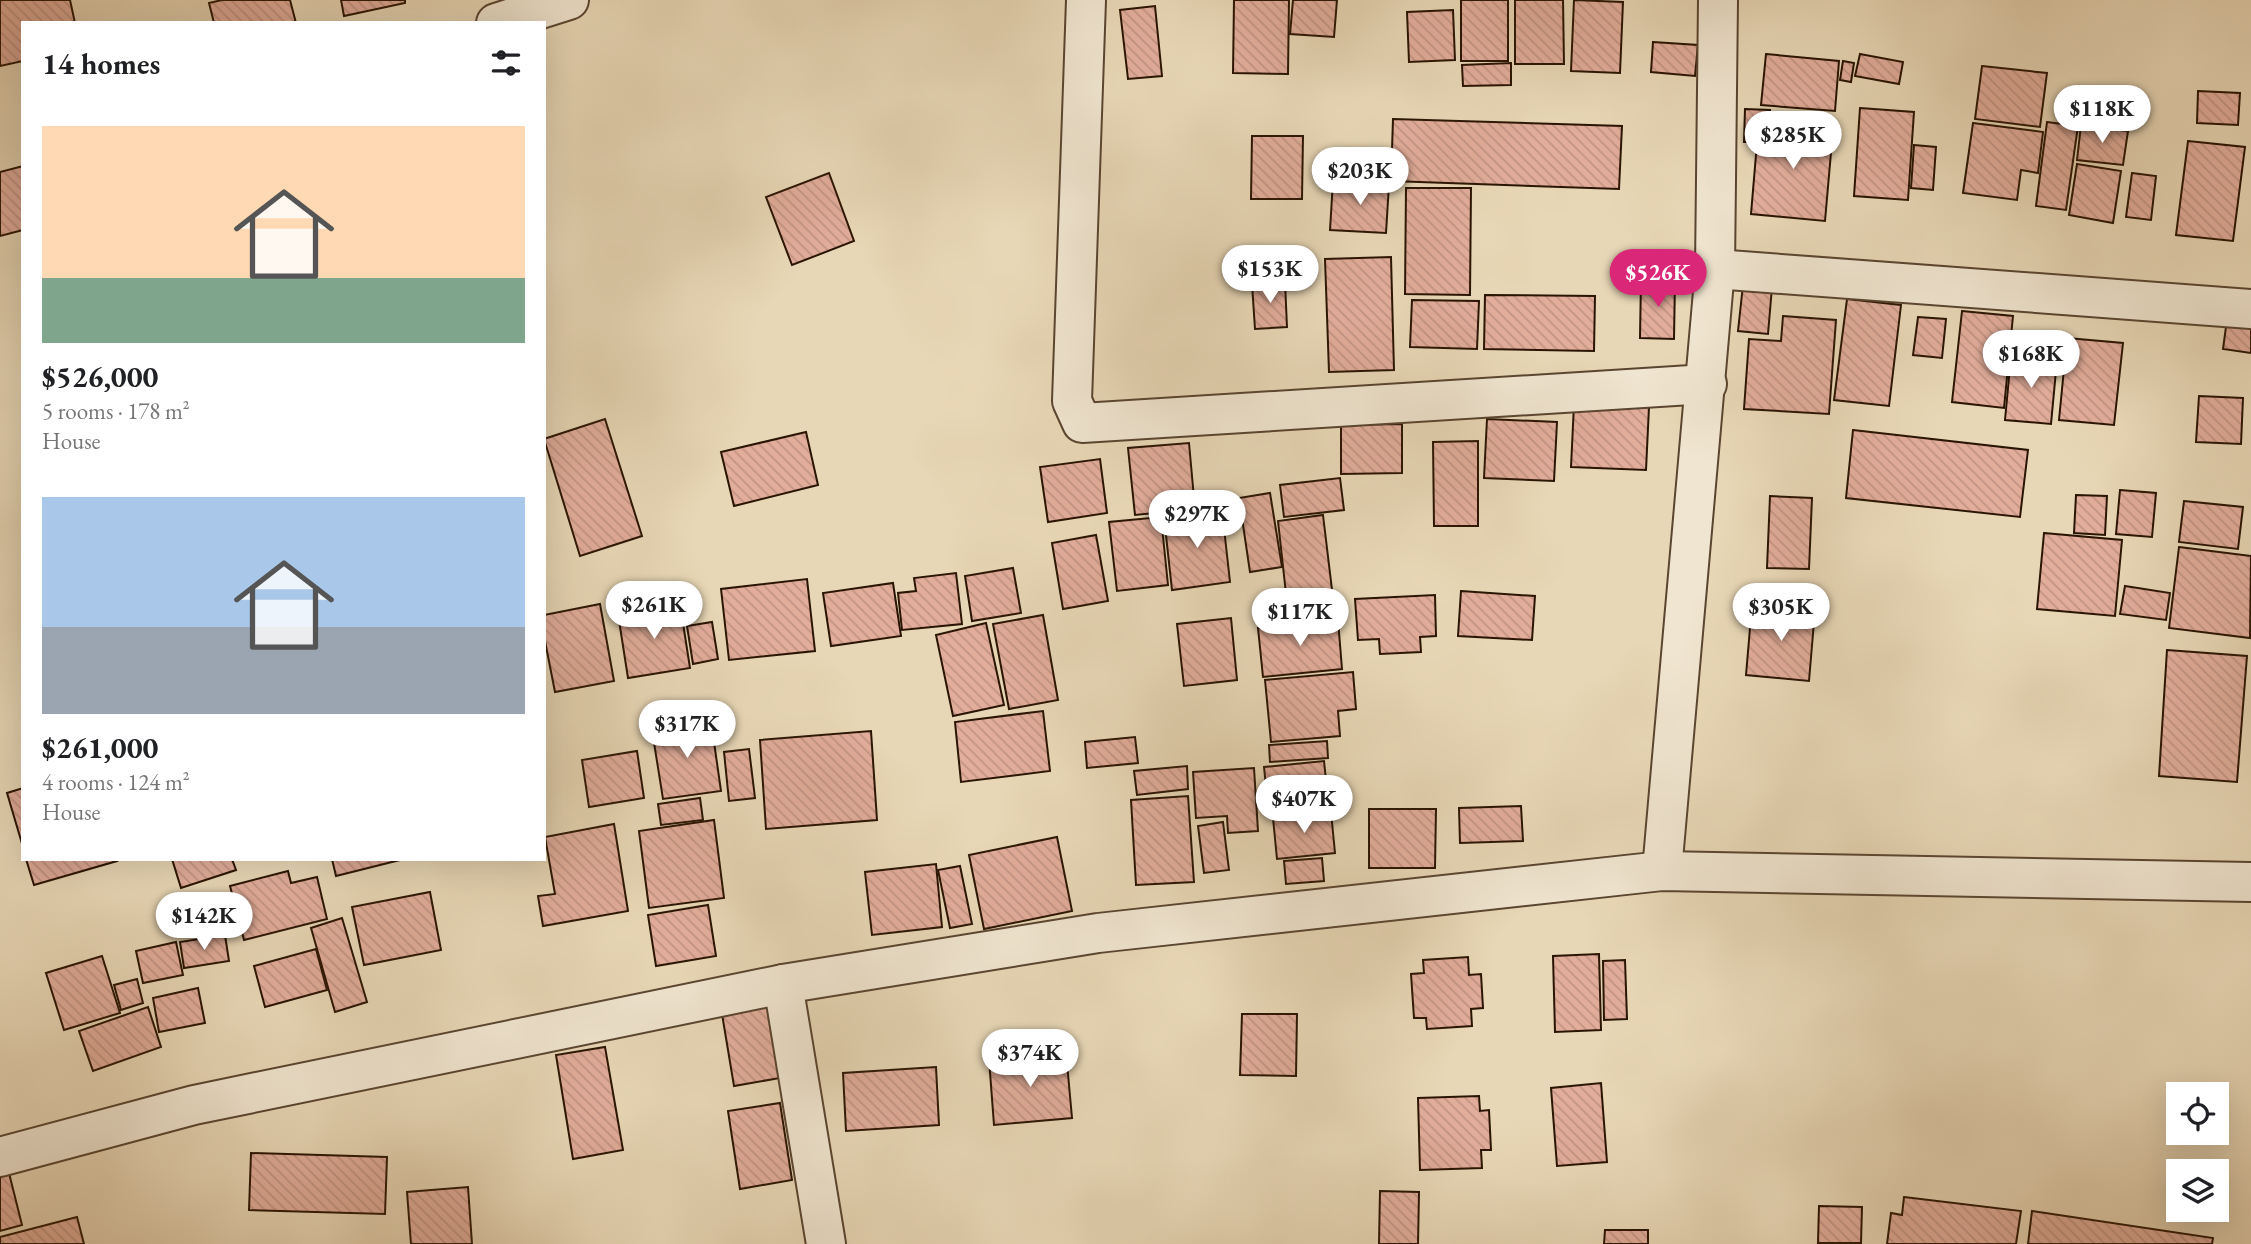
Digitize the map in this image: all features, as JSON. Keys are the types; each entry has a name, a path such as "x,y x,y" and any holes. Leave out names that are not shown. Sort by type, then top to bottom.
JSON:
{"street":[{"path":"491,0 497,21"},
{"path":"500,21 569,0"},
{"path":"1086,0 1072,401 1082,423 1707,384"},
{"path":"1662,871 1707,384 1715,269 1718,0"},
{"path":"1715,269 2251,309"},
{"path":"0,1157 194,1104 783,984 1098,933 1662,871 2251,882"},
{"path":"783,984 826,1244"}],"building":[{"path":"0,0 70,0 75,21 21,21 21,61 0,66"},
{"path":"222,0 290,0 295,21 214,21 209,3"},
{"path":"341,0 405,0 405,3 344,16"},
{"path":"1234,0 1289,0 1288,74 1233,73"},
{"path":"1293,0 1337,0 1334,37 1290,34"},
{"path":"1461,0 1508,0 1508,61 1461,61"},
{"path":"1515,0 1563,0 1564,64 1515,64"},
{"path":"1574,0 1623,2 1620,73 1571,71"},
{"path":"1155,6 1162,76 1128,79 1120,10"},
{"path":"1453,10 1455,60 1409,62 1407,12"},
{"path":"1653,42 1698,45 1695,76 1651,72"},
{"path":"1766,54 1839,61 1835,111 1761,105"},
{"path":"1860,54 1903,62 1899,84 1855,76"},
{"path":"1843,61 1854,63 1851,82 1840,80"},
{"path":"1511,63 1511,85 1463,86 1462,65"},
{"path":"1982,66 2047,73 2040,127 1975,119"},
{"path":"2198,91 2240,93 2238,125 2197,123"},
{"path":"1860,108 1914,112 1908,200 1854,196"},
{"path":"1745,109 1770,110 1769,142 1744,142"},
{"path":"1775,115 1820,118 1819,140 1832,141 1825,221 1751,214 1757,143 1772,144"},
{"path":"1393,119 1622,126 1619,189 1391,181"},
{"path":"2047,122 2078,126 2066,210 2036,206"},
{"path":"1973,123 2043,132 2038,173 2021,170 2017,200 1963,193"},
{"path":"2081,125 2128,131 2123,165 2077,160"},
{"path":"1252,136 1303,136 1302,199 1251,199"},
{"path":"2188,141 2245,147 2233,241 2176,235"},
{"path":"1914,145 1936,147 1933,190 1911,188"},
{"path":"2077,164 2121,171 2113,223 2069,215"},
{"path":"21,167 21,231 0,236 0,172"},
{"path":"829,173 854,241 792,265 766,197"},
{"path":"2132,173 2156,176 2151,220 2126,217"},
{"path":"1333,181 1389,184 1386,233 1330,230"},
{"path":"1406,188 1471,188 1470,295 1405,294"},
{"path":"1391,257 1394,370 1329,372 1325,259"},
{"path":"1641,279 1675,280 1674,339 1640,338"},
{"path":"1285,282 1287,327 1255,329 1252,284"},
{"path":"1743,285 1772,287 1768,334 1738,331"},
{"path":"1485,295 1595,296 1594,351 1484,349"},
{"path":"1847,299 1901,305 1889,406 1834,400"},
{"path":"1412,300 1479,301 1477,349 1410,347"},
{"path":"1962,311 2013,316 2004,408 1952,402"},
{"path":"2228,312 2251,315 2251,353 2223,349"},
{"path":"1783,316 1836,320 1829,414 1744,409 1749,339 1781,341"},
{"path":"1918,317 1946,319 1942,358 1913,355"},
{"path":"2067,338 2123,343 2114,425 2059,420"},
{"path":"2011,356 2057,360 2051,424 2005,420"},
{"path":"2199,396 2243,398 2241,444 2196,442"},
{"path":"1574,404 1649,407 1646,470 1571,467"},
{"path":"605,419 642,536 580,556 546,438"},
{"path":"1487,419 1557,422 1554,481 1484,478"},
{"path":"1402,424 1402,473 1341,474 1341,425"},
{"path":"1853,430 2028,450 2020,517 1846,498"},
{"path":"806,432 818,485 734,506 721,452"},
{"path":"1478,441 1478,526 1434,526 1433,442"},
{"path":"1189,443 1195,509 1135,515 1128,448"},
{"path":"1100,459 1107,513 1048,522 1040,467"},
{"path":"1340,478 1344,510 1284,517 1280,485"},
{"path":"2120,490 2156,493 2152,537 2116,534"},
{"path":"1270,493 1282,567 1250,572 1239,498"},
{"path":"2076,495 2107,496 2105,535 2074,533"},
{"path":"1770,496 1812,498 1809,569 1767,568"},
{"path":"2184,501 2243,507 2238,549 2179,542"},
{"path":"1222,510 1230,582 1172,590 1164,517"},
{"path":"1323,515 1335,615 1289,621 1278,521"},
{"path":"1161,517 1168,585 1117,591 1109,522"},
{"path":"2044,533 2122,540 2115,616 2037,609"},
{"path":"1096,535 1108,601 1063,609 1052,543"},
{"path":"2179,547 2251,556 2250,638 2169,628"},
{"path":"1013,568 1021,613 972,621 965,576"},
{"path":"956,573 962,624 902,630 898,593 916,591 914,578"},
{"path":"807,579 815,651 729,660 721,589"},
{"path":"893,583 901,636 831,646 823,593"},
{"path":"2125,586 2170,593 2166,620 2120,614"},
{"path":"1461,591 1535,596 1532,640 1458,636"},
{"path":"1435,595 1436,636 1420,637 1421,652 1380,654 1379,639 1358,640 1355,599"},
{"path":"600,604 614,681 555,692 546,646 546,615"},
{"path":"680,604 690,668 628,678 618,614"},
{"path":"1752,605 1815,610 1809,681 1746,675"},
{"path":"1043,615 1058,700 1009,709 993,624"},
{"path":"1231,618 1237,680 1184,686 1177,624"},
{"path":"1338,620 1342,669 1263,677 1258,628"},
{"path":"712,622 718,659 693,664 687,626"},
{"path":"986,623 1004,705 953,716 936,635"},
{"path":"2167,650 2247,656 2237,782 2159,776"},
{"path":"1353,672 1356,709 1338,711 1340,736 1271,742 1265,680"},
{"path":"1043,711 1050,771 961,782 955,722"},
{"path":"711,721 721,791 663,799 652,730"},
{"path":"871,731 877,820 766,829 760,740"},
{"path":"1135,737 1138,763 1087,768 1085,742"},
{"path":"1327,741 1328,758 1270,762 1269,745"},
{"path":"749,749 755,798 729,801 724,752"},
{"path":"637,751 644,798 589,807 582,760"},
{"path":"1324,761 1329,809 1269,816 1264,767"},
{"path":"1187,766 1188,789 1137,795 1134,771"},
{"path":"1254,768 1258,831 1228,833 1227,816 1196,818 1193,772"},
{"path":"21,789 21,840 7,793"},
{"path":"1188,796 1194,882 1136,885 1131,800"},
{"path":"700,798 703,820 661,825 658,804"},
{"path":"1521,806 1523,841 1460,843 1459,808"},
{"path":"1369,809 1436,809 1435,868 1369,868"},
{"path":"1331,812 1335,853 1277,859 1273,818"},
{"path":"714,820 724,898 649,908 639,831"},
{"path":"1223,822 1229,870 1204,873 1198,826"},
{"path":"614,824 628,911 543,926 538,896 555,894 546,837"},
{"path":"1057,837 1072,911 984,929 969,855"},
{"path":"1322,858 1324,881 1286,884 1284,861"},
{"path":"27,861 117,861 34,885"},
{"path":"173,861 233,861 236,870 181,888"},
{"path":"332,861 396,861 336,876"},
{"path":"936,864 942,927 872,935 865,872"},
{"path":"960,866 972,924 950,928 938,870"},
{"path":"288,871 291,883 317,877 327,919 244,940 230,886"},
{"path":"430,892 441,950 364,965 352,907"},
{"path":"708,905 716,956 656,966 648,915"},
{"path":"342,918 367,1002 335,1012 311,928"},
{"path":"225,935 229,961 184,968 180,942"},
{"path":"176,942 183,975 143,983 136,951"},
{"path":"316,949 327,990 265,1007 254,966"},
{"path":"1599,954 1601,1030 1555,1032 1553,956"},
{"path":"102,956 120,1013 64,1030 46,973"},
{"path":"1468,957 1469,975 1481,974 1483,1008 1471,1009 1472,1026 1427,1029 1426,1018 1414,1018 1411,974 1424,973 1423,960"},
{"path":"1625,960 1627,1019 1604,1020 1603,961"},
{"path":"137,979 143,1003 121,1010 114,985"},
{"path":"198,988 205,1023 159,1032 153,998"},
{"path":"148,1007 161,1047 93,1071 79,1031"},
{"path":"769,1007 780,1078 734,1086 722,1014"},
{"path":"1242,1014 1297,1014 1296,1076 1240,1075"},
{"path":"605,1047 623,1150 573,1159 556,1055"},
{"path":"1066,1052 1072,1118 994,1125 989,1059"},
{"path":"936,1067 939,1125 846,1131 843,1073"},
{"path":"1601,1083 1607,1162 1557,1166 1551,1088"},
{"path":"1479,1096 1480,1111 1489,1110 1491,1150 1481,1150 1482,1168 1420,1170 1418,1098"},
{"path":"780,1103 792,1180 740,1189 728,1111"},
{"path":"251,1153 387,1157 385,1214 249,1210"},
{"path":"7,1165 22,1225 0,1231 0,1166"},
{"path":"468,1187 472,1244 411,1244 407,1192"},
{"path":"1380,1191 1419,1192 1418,1244 1379,1244"},
{"path":"1904,1197 2021,1211 2016,1244 1887,1244 1891,1213 1902,1215"},
{"path":"1819,1206 1862,1207 1861,1243 1818,1243"},
{"path":"2032,1211 2213,1238 2212,1244 2028,1244"},
{"path":"77,1217 84,1244 0,1244 0,1237"},
{"path":"1605,1230 1648,1230 1648,1244 1604,1244"}]}
